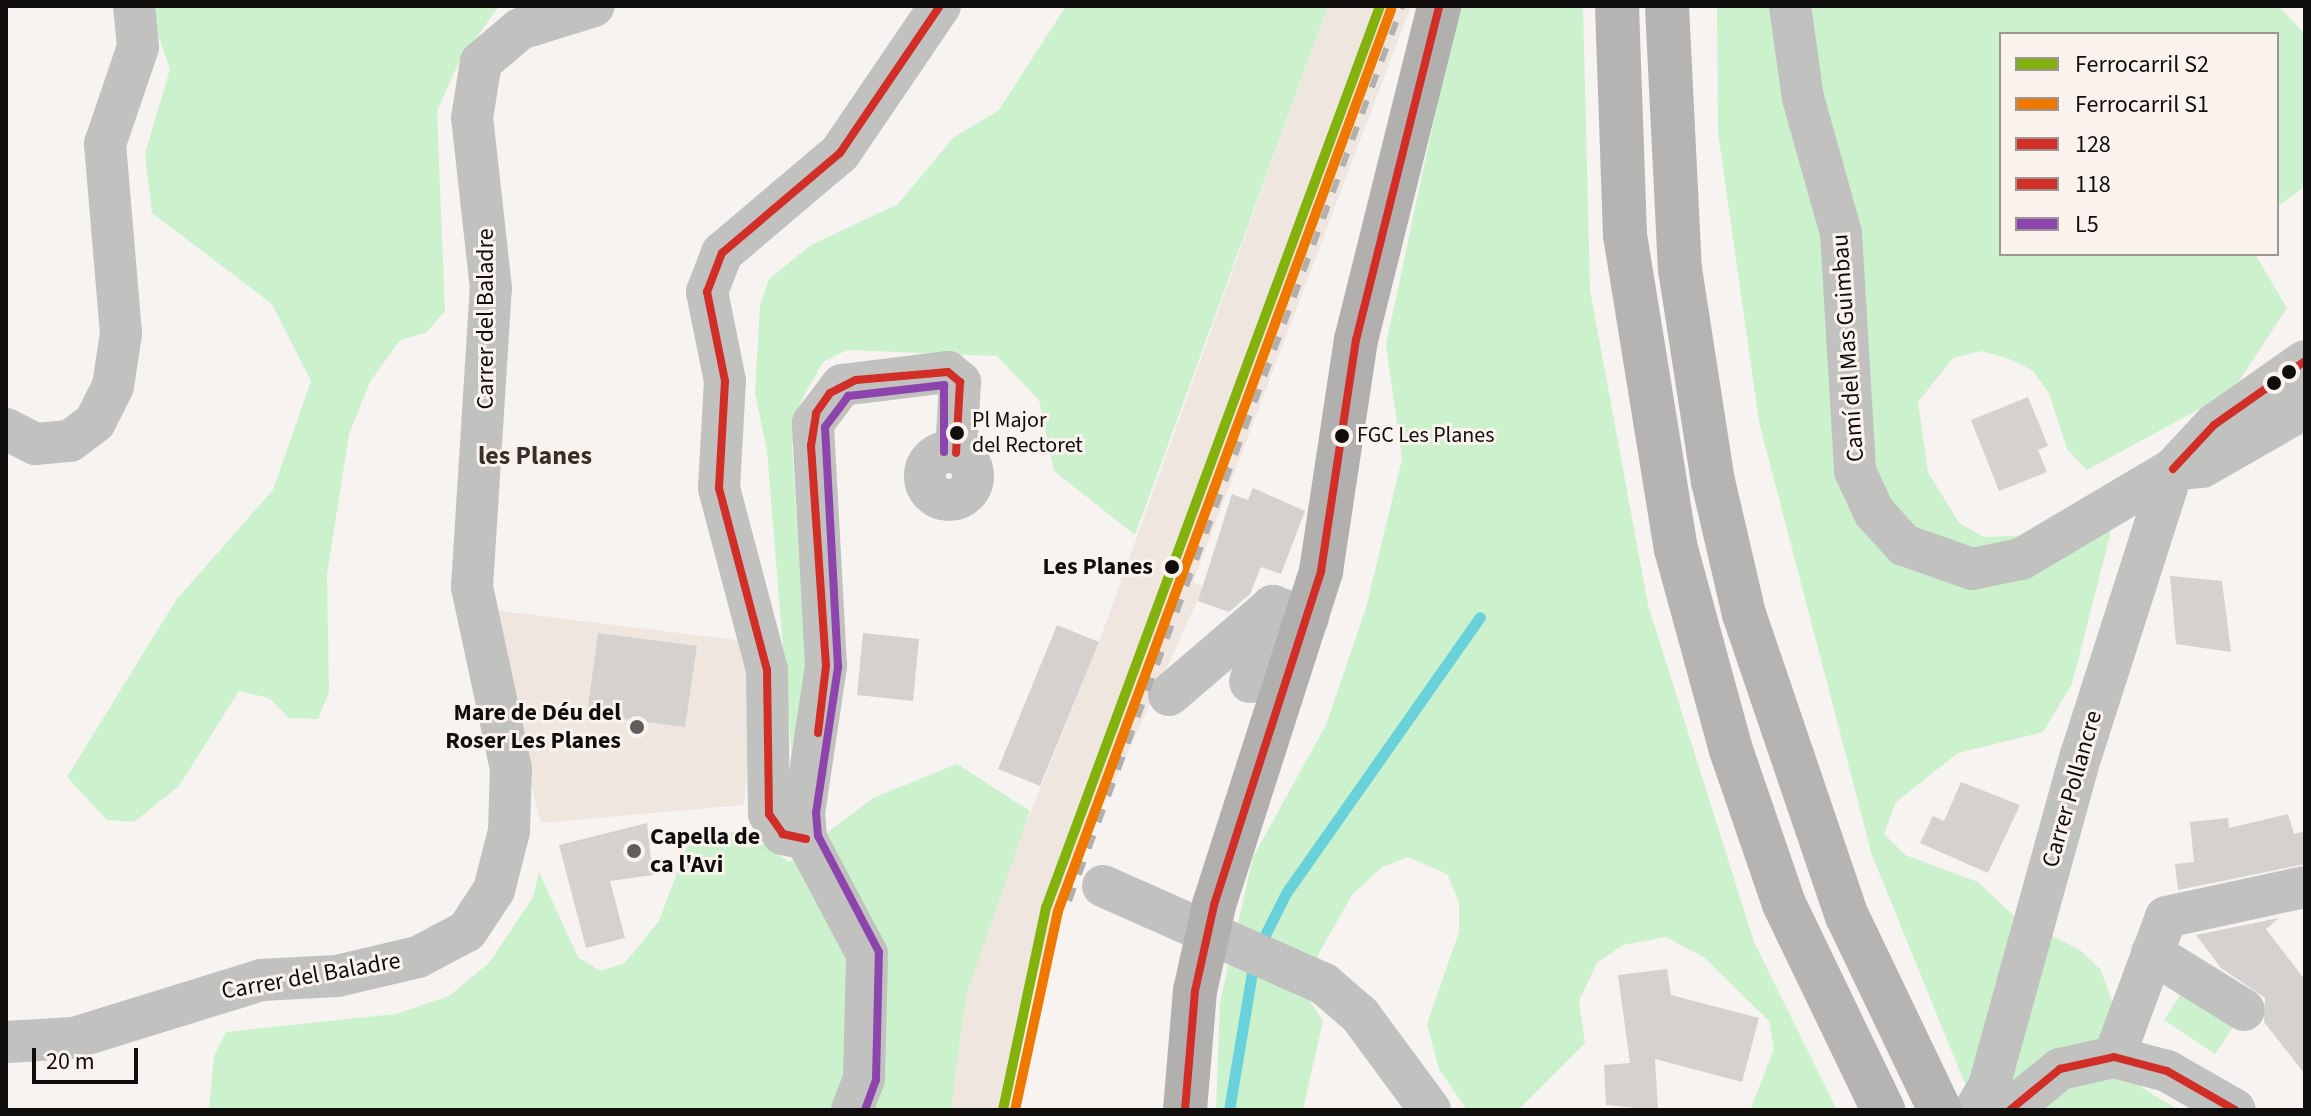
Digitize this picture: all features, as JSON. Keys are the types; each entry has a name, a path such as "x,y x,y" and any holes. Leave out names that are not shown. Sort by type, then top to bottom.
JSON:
{"highway":[{"path":"1617,6 1625,235 1676,549 1731,750 1784,904 1883,1110"},
{"path":"1667,6 1680,269 1713,481 1744,614 1847,916 1940,1110"}],"main road":[{"path":"1185,1110 1195,991 1218,889 1290,612 1439,6"}],"street":[{"path":"6,429 35,444 70,441 95,422 113,386 121,334 105,144 138,47 134,6"},
{"name":"Carrer del Baladre","path":"6,1042 74,1038 206,993 418,957 467,931 494,890 509,831 511,769 472,587 491,289 472,118 481,62 520,29 594,6"},
{"path":"806,839 783,834 769,814 767,670 721,502 725,381 707,292 722,253 840,153 940,6"},
{"name":"Camí del Mas Guimbau","path":"1790,6 1803,98 1841,233 1855,471 1887,530 1937,562 1997,566 2047,546 2173,469 2214,425 2305,361"},
{"path":"852,1110 864,1079 867,954 806,839 826,666 811,446 816,413 830,393 856,380 948,372 960,382 956,453"},
{"path":"2173,469 2202,467 2305,408"},
{"name":"Carrer Pollancre","path":"1975,1110 1989,1086 2081,755 2173,469"},
{"path":"1250,682 1290,612"},
{"path":"1169,695 1290,612"},
{"path":"1103,886 1324,984 1360,1015 1430,1110"},
{"path":"2114,1057 2166,917 2305,887"},
{"path":"2152,953 2244,1010"},
{"path":"2010,1110 2060,1069 2114,1057 2167,1071 2235,1110"}],"shaded area":[{"path":"1328,6 1411,6 1193,582 1204,586 1080,857 1026,1007 1009,1110 951,1110 966,996 1010,864 1099,642"},
{"name":"Mare de Déu del Roser Les Planes","path":"486,609 744,641 755,705 744,805 541,823"}],"green space":[{"path":"148,6 499,6 459,62 437,111 445,311 427,332 400,340 370,382 349,434 327,575 329,692 318,719 289,718 269,698 239,691 179,786 134,822 107,820 67,777 176,600 273,490 311,381 272,304 152,213 145,154 170,69"},
{"path":"1066,6 1328,6 1135,535 1054,471 1039,400 997,356 847,350 823,362 801,401 792,446 808,700 793,771 767,451 755,393 760,306 769,279 811,245 898,204 953,138 999,110"},
{"path":"1458,6 1583,6 1590,290 1648,605 1754,942 1837,1110 1750,1110 1774,1049 1769,1021 1705,958 1666,937 1623,945 1597,963 1579,1001 1585,1043 1518,1110 1467,1110 1439,1069 1427,1024 1459,932 1459,902 1447,874 1408,857 1382,867 1352,895 1318,955 1309,1000 1323,1021 1303,1110 1216,1110 1220,1002 1253,857 1326,725 1366,608 1402,459 1386,345"},
{"path":"1717,6 2278,6 2305,34 2305,186 2279,206 2279,32 1999,32 1999,256 2256,256 2287,308 2239,381 2216,400 2087,470 2067,449 2049,393 2032,370 2009,359 1982,351 1953,358 1918,402 1928,472 1959,523 1984,537 2111,532 2072,684 2043,732 1958,753 1896,802 1884,834 1905,855 1978,882 2016,918 2080,950 2101,970 2142,1088 2179,1110 1978,1110 1963,1079 1872,855 1759,422 1718,132"},
{"path":"957,764 1030,811 966,996 951,1110 209,1110 214,1056 226,1032 396,1014 449,996 489,963 533,897 539,872 578,957 600,971 625,963 659,921 687,846 741,829 789,862 873,798"},
{"path":"2185,988 2237,1021 2215,1054 2164,1020"}],"building":[{"path":"2028,397 2048,446 2038,450 2047,472 1999,491 1971,420"},
{"path":"1253,488 1305,511 1281,574 1261,567 1250,594 1229,612 1198,601 1232,494 1248,500"},
{"path":"2170,576 2222,581 2231,652 2176,644"},
{"path":"1057,625 1099,642 1040,786 998,769"},
{"path":"598,633 697,646 685,727 587,714"},
{"path":"863,633 919,639 913,701 857,695"},
{"path":"1961,782 2020,805 1988,873 1920,843 1933,816 1944,821"},
{"path":"2288,814 2294,834 2305,831 2305,864 2178,890 2175,864 2194,862 2190,822 2228,818 2229,828"},
{"path":"647,823 653,875 610,881 625,938 586,948 559,845"},
{"path":"2279,918 2266,929 2305,980 2305,1074 2264,1022 2265,998 2221,968 2196,935"},
{"path":"1667,969 1671,995 1759,1018 1742,1082 1655,1059 1658,1110 1606,1105 1604,1065 1630,1063 1618,975"}],"waterway":[{"path":"1260,945 1286,893 1480,617"},
{"path":"1229,1110 1254,961"}],"railway":[{"path":"1069,901 1402,6"}],"rail line":[{"name":"S2","path":"1003,1110 1046,908 1380,6"},
{"name":"S1","path":"1015,1110 1058,911 1391,10"}],"transit line":[{"name":"128","path":"806,839 783,834 769,814 767,670 719,488 725,381 707,292 722,253 840,153 940,6"},
{"name":"118","path":"1185,1110 1195,991 1214,905 1321,571 1356,340 1439,6"},
{"name":"118","path":"2173,469 2214,425 2305,361"},
{"name":"128","path":"818,733 826,666 811,446 816,413 830,393 856,380 948,372 960,382 956,453"},
{"name":"L5","path":"865,1110 876,1080 879,952 818,836 816,813 838,667 825,427 848,396 944,385 944,452"},
{"name":"118","path":"2010,1110 2060,1069 2114,1057 2167,1071 2235,1110"}],"place":[{"name":"Pl Major del Rectoret","path":"957,433"},
{"name":"FGC Les Planes","path":"1342,436"},
{"name":"Les Planes","path":"1172,567"},
{"name":"Mare de Déu del Roser Les Planes","path":"637,727"},
{"name":"Capella de ca l'Avi","path":"634,851"}],"district":[{"name":"les Planes","path":"535,456"}]}
